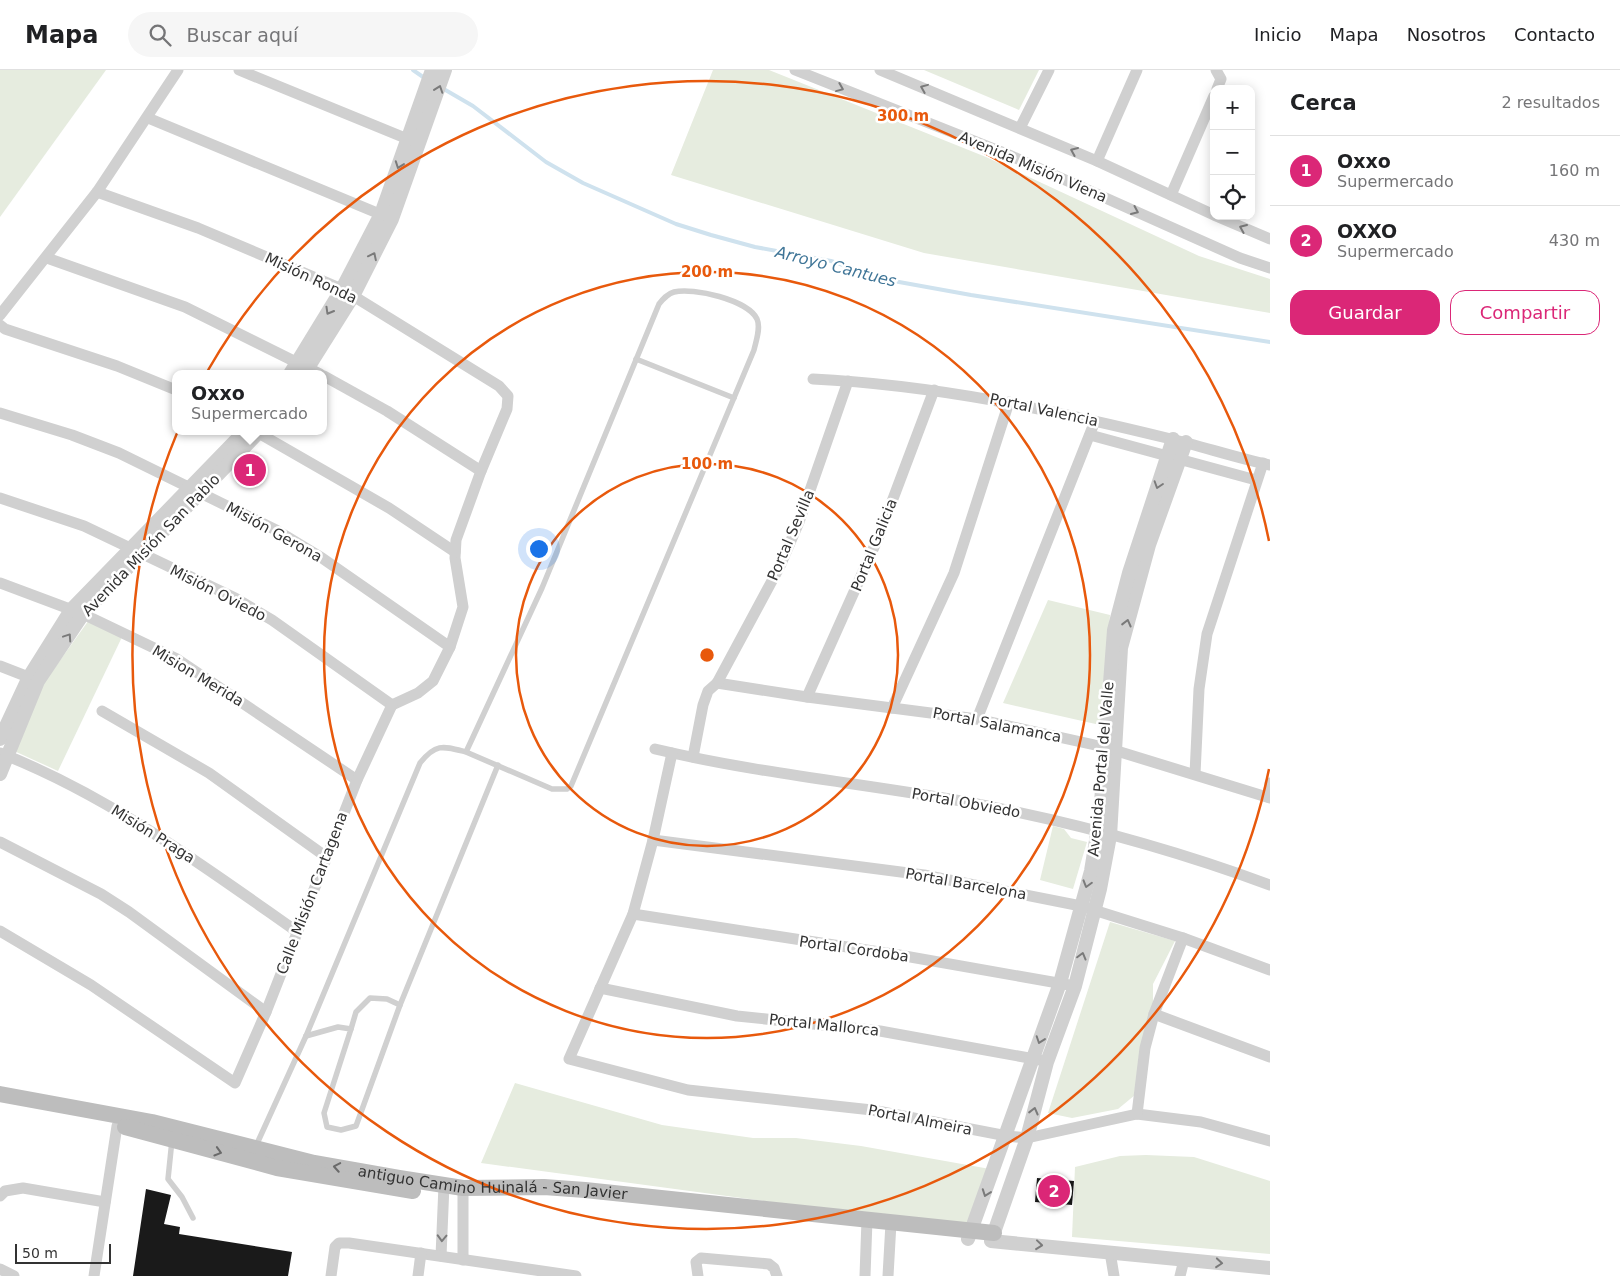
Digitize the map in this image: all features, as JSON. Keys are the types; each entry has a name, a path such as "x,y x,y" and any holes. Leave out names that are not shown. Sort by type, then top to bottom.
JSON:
{"main road":[{"path":"0,1094 152,1122 252,1155"},
{"path":"0,1102 252,1155 362,1184 463,1192 590,1198 992,1237"}],"street":[{"path":"0,315 47,258 97,192 148,118 178,70"},
{"path":"239,70 414,142"},
{"path":"427,105 432,70"},
{"path":"47,258 185,307 304,370 348,293 386,216 427,105 445,70"},
{"name":"Avenida Misión Viena","path":"795,70 1007,154 1240,258 1270,268"},
{"name":"Avenida Misión Viena","path":"880,70 1097,161 1210,214"},
{"path":"1020,128 1049,70"},
{"path":"1097,161 1137,70"},
{"path":"1217,71 1221,79 1219,85"},
{"path":"1171,195 1210,105"},
{"path":"148,118 386,216"},
{"name":"Misión Ronda","path":"97,192 198,228 348,293 499,386 508,396 507,409 481,471"},
{"name":"Avenida Misión Viena","path":"1225,220 1270,239"},
{"path":"0,325 5,329 117,366 172,388"},
{"path":"327,378 373,402 481,471 456,540 455,552 463,608 450,647 433,681 411,697 392,706"},
{"name":"Portal Valencia","path":"813,379 934,390 1009,402 1180,441 1266,464"},
{"name":"Portal Sevilla","path":"693,757 703,706 708,691 717,683 757,611 784,557 799,522 848,381"},
{"name":"Portal Galicia","path":"807,697 879,536 934,390"},
{"path":"892,708 954,573 1009,402"},
{"name":"Misión Gerona","path":"0,413 72,435 111,450 276,530 322,558 450,647"},
{"path":"977,719 1096,421"},
{"name":"Avenida Misión San Pablo","path":"0,739 34,679 77,612 251,435"},
{"path":"259,435 389,508 455,552"},
{"path":"1090,435 1174,456 1256,480"},
{"name":"Avenida Portal del Valle","path":"970,1235 1007,1136 1074,986 1088,908 1091,871 1104,834 1110,749 1112,642 1117,613 1180,441"},
{"path":"1195,774 1199,688 1206,641 1256,480 1266,464"},
{"name":"Misión Oviedo","path":"0,498 84,526 135,552 235,598 272,620 392,706"},
{"name":"Mision Merida","path":"0,583 77,612 176,660 357,780"},
{"path":"0,666 34,679"},
{"name":"Avenida Misión San Pablo","path":"0,774 3,754 34,679"},
{"name":"Portal Salamanca","path":"717,683 807,697 977,719 1110,749 1269,797"},
{"name":"Calle Misión Cartagena","path":"0,931 91,985 235,1083 266,1012 325,856 357,780 392,706"},
{"path":"102,712 209,773 325,856"},
{"name":"Portal Obviedo","path":"655,749 800,777 959,801 1061,821 1196,860 1270,885"},
{"path":"600,988 633,914 653,840 672,753"},
{"name":"Misión Praga","path":"3,754 75,788 161,836 296,931"},
{"path":"1269,797 1270,783"},
{"name":"Portal Barcelona","path":"653,840 924,875 1088,908 1183,938 1270,970"},
{"path":"0,842 101,894 130,912 266,1012"},
{"name":"Avenida Portal del Valle","path":"992,1237 1027,1138 1040,1060 1060,983 1088,908"},
{"name":"Portal Cordoba","path":"633,914 899,954 1074,986"},
{"path":"1137,1114 1142,1067 1154,1014 1183,938"},
{"name":"Portal Almeira","path":"600,988 569,1059 688,1090 872,1110 1007,1136 1027,1138 1137,1114 1201,1122 1270,1141"},
{"name":"Portal Mallorca","path":"600,988 737,1016 880,1030 1040,1060"},
{"path":"1154,1014 1270,1057"},
{"path":"94,1276 117,1126"},
{"path":"0,1196 4,1191 23,1188 105,1202"},
{"path":"441,1256 444,1190"},
{"path":"463,1192 463,1260"},
{"path":"443,1215 464,1218"},
{"path":"865,1276 867,1224"},
{"path":"888,1276 891,1227"},
{"path":"992,1237 1110,1252 1270,1268"},
{"path":"331,1276 335,1247 339,1243 441,1256 519,1272 576,1276"},
{"path":"1110,1252 1114,1276"},
{"path":"418,1276 421,1254"},
{"path":"698,1276 696,1262 701,1258 769,1264 774,1268 777,1276"},
{"path":"1180,1276 1184,1260"},
{"path":"0,1269 14,1276"}],"lane":[{"path":"252,1155 306,1036 420,763 429,752 445,746 466,752 552,789 567,789 571,786 754,350 758,329 757,319 749,309 722,297 697,292 674,292 665,296 659,304 542,588 466,752"},
{"path":"636,359 734,398"},
{"path":"400,1005 387,999 370,998 356,1012 324,1113 327,1127 341,1130 356,1126 400,1005 498,765"},
{"path":"306,1036 338,1027 351,1029"},
{"path":"173,1138 168,1179 182,1197 186,1210 193,1218"}],"shaded area":[{"path":"0,70 106,70 0,217"},
{"path":"713,70 769,70 986,157 1199,256 1270,279 1270,313 924,253 671,175"},
{"path":"924,70 1039,70 1019,110"},
{"path":"1048,600 1110,615 1100,725 1003,703"},
{"path":"89,620 122,637 58,771 12,750 43,684"},
{"path":"1053,826 1064,829 1071,838 1087,842 1073,889 1040,880"},
{"path":"1110,922 1175,941 1153,984 1153,1005 1135,1095 1118,1109 1072,1118 1048,1113"},
{"path":"515,1083 662,1125 753,1138 796,1138 861,1146 990,1169 966,1228 481,1163"},
{"path":"1120,1156 1194,1157 1270,1181 1270,1254 1072,1237 1075,1167"}],"building":[{"path":"1037,1178 1074,1181 1072,1205 1035,1202"},
{"path":"146,1189 171,1195 164,1224 180,1227 179,1234 292,1252 288,1276 133,1276"}],"waterway":[{"name":"Arroyo Cantues","path":"413,70 426,79"},
{"name":"Arroyo Cantues","path":"442,88 473,106 546,162 583,183 676,224 711,235 755,247 831,261 888,280 971,295 1270,342"}],"place":[{"name":"Oxxo","path":"250,470"},
{"name":"OXXO","path":"1054,1191"}]}
